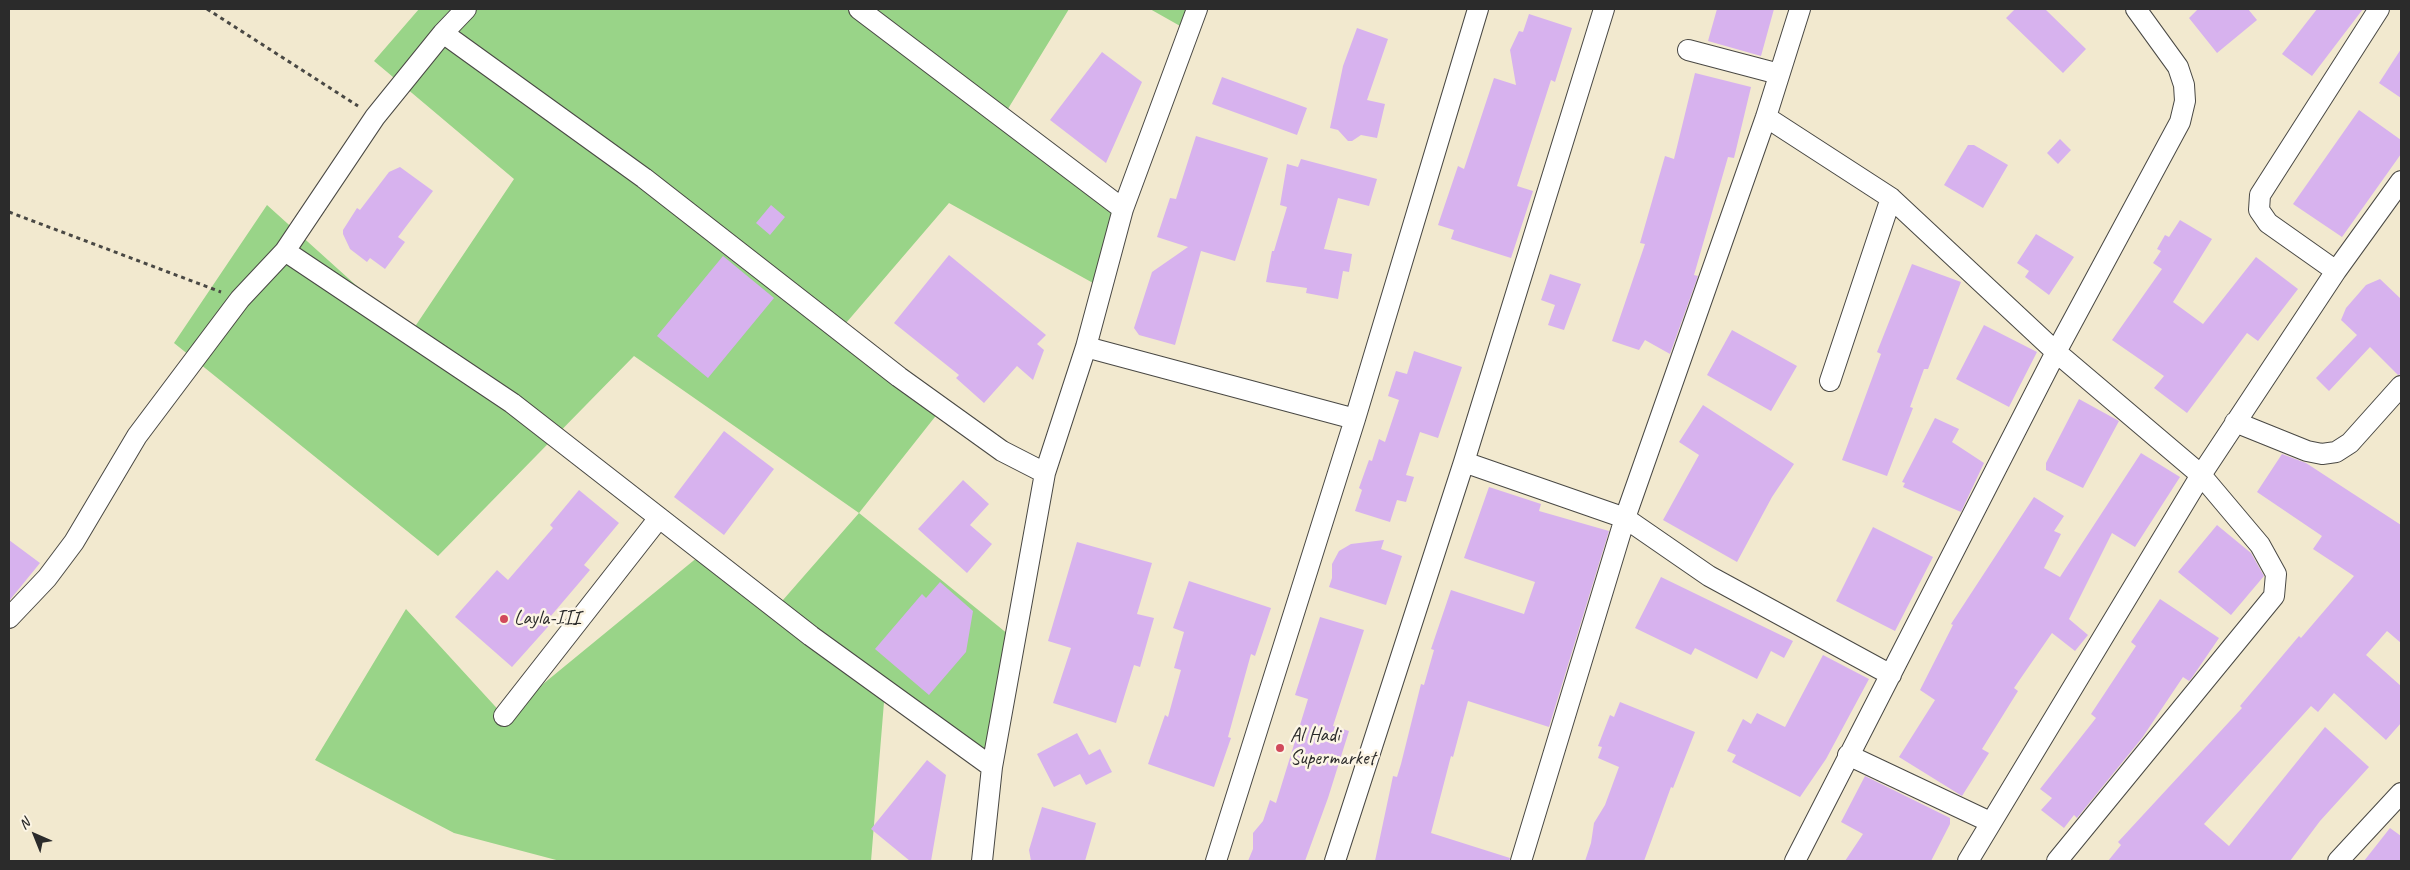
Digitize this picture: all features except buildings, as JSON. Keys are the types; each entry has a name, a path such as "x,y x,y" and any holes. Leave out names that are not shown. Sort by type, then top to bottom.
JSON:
{"street":[{"path":"9,618 47,578 74,542 137,436 240,299 285,251 375,117 443,33 466,9"},
{"path":"860,9 1123,209"},
{"path":"982,861 992,767 1045,473 1086,347 1123,209 1197,9"},
{"path":"1216,861 1354,419 1478,9"},
{"path":"1335,861 1464,462 1604,9"},
{"path":"1521,861 1624,518 1766,117 1800,9"},
{"path":"1795,861 2056,352 2180,122 2184,101 2184,85 2178,66 2136,9"},
{"path":"2336,271 2268,223 2259,210 2260,195 2379,9"},
{"path":"443,33 644,178 899,376 1002,451 1045,473"},
{"path":"1688,50 1779,74"},
{"path":"1766,117 1891,198 2056,352 2201,474 2260,545 2276,574 2274,596 2057,861"},
{"path":"1968,861 2201,474 2336,271 2401,181"},
{"path":"1830,381 1891,198"},
{"path":"285,251 512,403 811,636 992,767"},
{"path":"1086,347 1354,419"},
{"path":"2236,422 2307,451 2322,454 2336,452 2350,443 2401,386"},
{"path":"1464,462 1624,518 1709,576 1891,675"},
{"path":"504,716 660,518"},
{"path":"1848,755 1990,822"},
{"path":"2338,861 2401,793"}],"path":[{"path":"208,9 375,117"},
{"path":"9,212 240,299"}],"green space":[{"path":"419,9 1069,9 1003,117 1123,209 1102,288 949,203 840,330 942,408 859,513 634,356 438,556 174,343 267,205 410,334 514,179 374,61"},
{"path":"1150,9 1198,9 1189,31"},
{"path":"859,513 1014,639 992,767 885,690 871,861 560,861 454,833 315,760 406,609 504,716 704,552 776,608"}],"place":[{"name":"Layla-III","path":"504,619"},
{"name":"Al Hadi Supermarket","path":"1280,748"}]}
